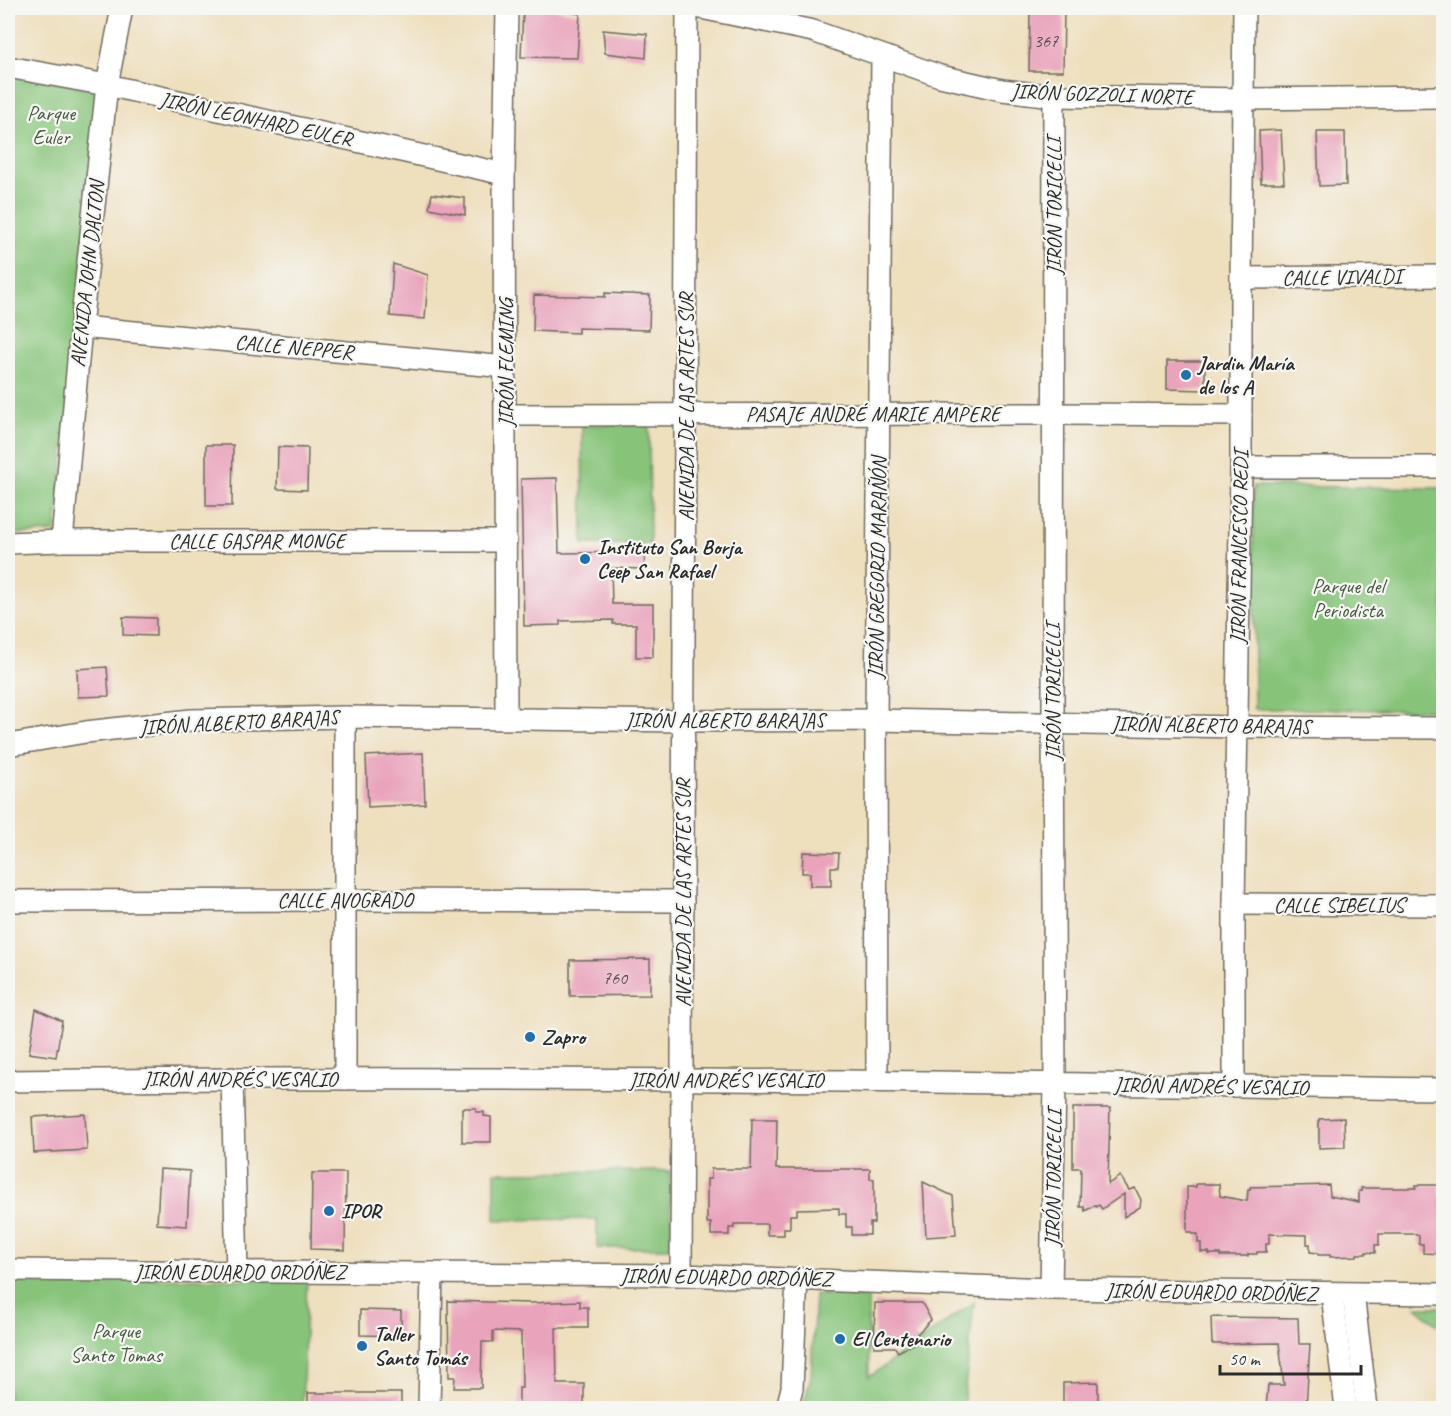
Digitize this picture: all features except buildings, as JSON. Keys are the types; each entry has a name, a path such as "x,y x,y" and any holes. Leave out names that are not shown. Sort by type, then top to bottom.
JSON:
{"street":[{"name":"AVENIDA JOHN DALTON","path":"62,541 81,327 107,86 122,8"},
{"name":"JIRÓN FLEMING","path":"506,718 504,174 507,8"},
{"name":"AVENIDA DE LAS ARTES SUR","path":"681,1275 687,8"},
{"name":"JIRÓN GOZZOLI NORTE","path":"701,8 813,31 940,76 1002,90 1054,96 1244,99 1443,98"},
{"name":"JIRÓN FRANCESCO REDI","path":"1234,1086 1244,8"},
{"name":"JIRÓN GREGORIO MARAÑÓN","path":"877,1081 876,720 882,56"},
{"name":"JIRÓN LEONHARD EULER","path":"8,67 107,86 504,174"},
{"name":"JIRÓN TORICELLI","path":"1051,1289 1055,1084 1054,96"},
{"name":"CALLE VIVALDI","path":"1241,278 1443,276"},
{"name":"CALLE NEPPER","path":"81,327 506,368"},
{"name":"PASAJE ANDRÉ MARIE AMPERE","path":"506,415 1241,415"},
{"path":"1241,467 1443,467"},
{"name":"CALLE GASPAR MONGE","path":"8,543 506,541"},
{"name":"JIRÓN ALBERTO BARAJAS","path":"8,745 86,732 191,720 345,717 684,721 876,720 1236,727 1443,728"},
{"path":"345,717 345,1078"},
{"name":"CALLE AVOGRADO","path":"8,901 683,901"},
{"name":"CALLE SIBELIUS","path":"1234,904 1443,905"},
{"path":"232,1078 237,1272"},
{"name":"JIRÓN ANDRÉS VESALIO","path":"8,1081 345,1078 877,1081 1443,1089"},
{"name":"JIRÓN EDUARDO ORDÓÑEZ","path":"8,1270 681,1275 1051,1289 1443,1294"},
{"path":"429,1408 432,1273"},
{"path":"787,1408 792,1388 797,1278"},
{"path":"1332,1294 1346,1408"},
{"path":"1353,1294 1367,1408"}],"green space":[{"name":"Parque Euler","path":"8,73 99,90 56,532 8,534"},
{"path":"582,425 649,425 650,544 583,544"},
{"name":"Parque del Periodista","path":"1253,486 1443,488 1443,710 1254,709"},
{"path":"670,1171 671,1248 597,1248 597,1219 495,1220 495,1172"},
{"name":"Parque Santo Tomas","path":"8,1277 307,1280 302,1408 8,1408"},
{"name":"El Centenario","path":"815,1294 868,1297 869,1377 974,1302 963,1408 803,1408 811,1376"},
{"path":"1416,1307 1443,1307 1443,1330"}],"place":[{"name":"Jardin María de los A","path":"1186,375"},
{"name":"Instituto San Borja Ceep San Rafael","path":"585,559"},
{"name":"Zapro","path":"530,1037"},
{"name":"IPOR","path":"329,1211"},
{"name":"El Centenario","path":"840,1339"},
{"name":"Taller Santo Tomás","path":"362,1346"}]}
